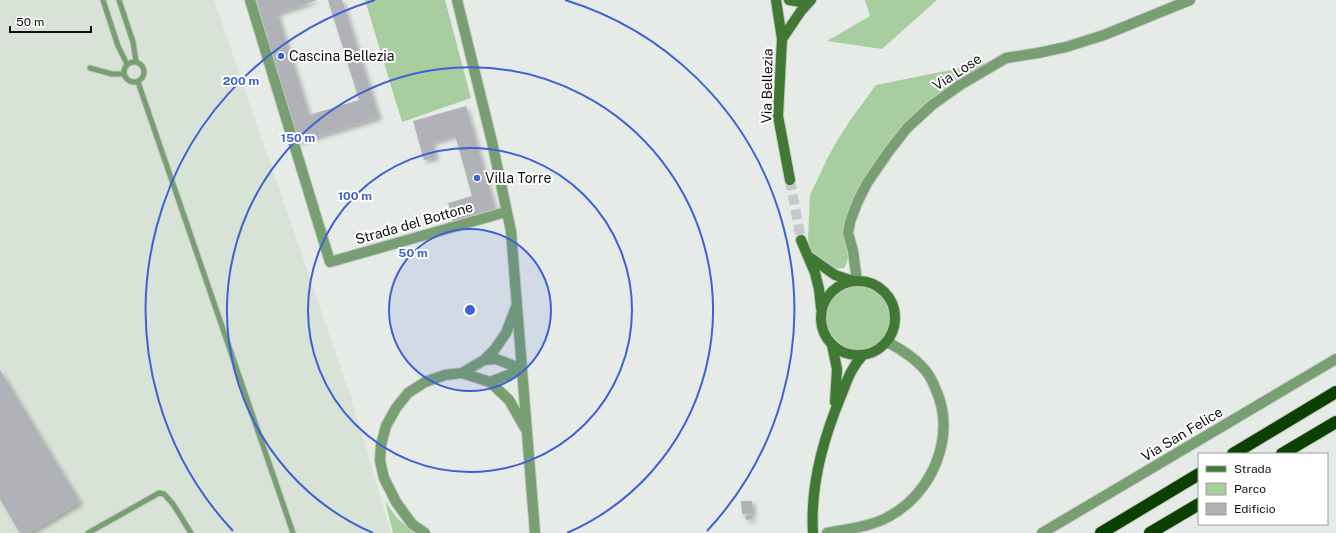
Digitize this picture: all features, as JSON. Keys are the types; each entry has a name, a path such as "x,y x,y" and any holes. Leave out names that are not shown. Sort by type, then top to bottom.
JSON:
{"highway":[{"path":"1235,453 1336,392"},
{"path":"1284,453 1336,422"},
{"path":"1101,533 1198,475"},
{"path":"1150,533 1198,505"}],"street":[{"name":"Strada del Bottone","path":"250,0 330,262 506,212"},
{"path":"457,0 492,142 510,231 535,533"},
{"name":"Via Bellezia","path":"776,0 782,39 778,116 790,180"},
{"path":"789,0 801,2 811,0"},
{"path":"782,39 801,11 811,0"},
{"name":"Via Lose","path":"855,281 854,259 848,233 850,222 857,203 867,183 889,151 907,128 932,105 960,85 1006,58 1066,47 1104,35 1190,0"},
{"path":"801,240 820,289 821,323 826,337 832,345 843,353 852,356 862,356 876,352 888,342 894,328 896,319 894,308 889,297 883,290 868,282 855,281 835,275 808,256"},
{"path":"821,310 829,295 836,288 844,283 855,281"},
{"path":"425,533 412,524 391,494 384,478 380,461 381,445 386,426 396,408 408,393 425,382 445,375 462,373 484,360 495,349 506,333 516,305"},
{"path":"827,533 849,531 889,517 910,501 921,490 935,466 943,437 944,420 938,395 928,373 898,347 888,342"},
{"path":"832,345 837,369 835,410"},
{"path":"813,533 812,518 816,476 835,410 848,375 855,363 862,356"},
{"path":"484,360 496,359 522,369"},
{"name":"Via San Felice","path":"1042,533 1336,359"},
{"path":"490,382 522,369"},
{"path":"462,373 490,382 508,400 527,433"}],"lane":[{"path":"103,0 118,46 127,64"},
{"path":"119,0 133,42 136,61"},
{"path":"136,61 142,64 145,70 144,77 138,82 131,82 125,77 124,70 127,64 136,61"},
{"path":"90,68 112,74 124,74"},
{"path":"138,82 293,533"},
{"path":"88,533 159,493 164,494 173,504 191,533"}],"shaded area":[{"path":"0,0 214,0 352,400 391,533 0,533"}],"green space":[{"path":"365,0 445,0 471,98 402,122"},
{"path":"865,0 937,0 882,49 827,41 870,16"},
{"path":"990,62 929,102 846,220 843,231 848,259 844,268 831,269 813,256 808,240 810,195 838,139 876,85"},
{"path":"851,281 865,281 879,287 889,297 895,311 893,332 889,339 879,349 865,355 851,355 837,349 827,339 821,325 821,311 827,297 837,287"},
{"path":"385,501 396,517 414,533 393,533"}],"building":[{"name":"Cascina Bellezia","path":"253,0 317,0 277,13 309,115 359,100 328,0 342,0 379,117 298,142"},
{"name":"Villa Torre","path":"466,106 495,209 453,221 448,203 472,196 455,135 432,142 436,157 424,160 413,121"},
{"path":"0,370 80,502 29,533 20,533 0,499"},
{"path":"741,501 752,501 753,513 742,514"},
{"path":"745,516 753,516 753,519 746,520"}],"tunnel":[{"path":"790,180 801,240"}],"place":[{"name":"Cascina Bellezia","path":"281,56"},
{"name":"Villa Torre","path":"477,178"}]}
